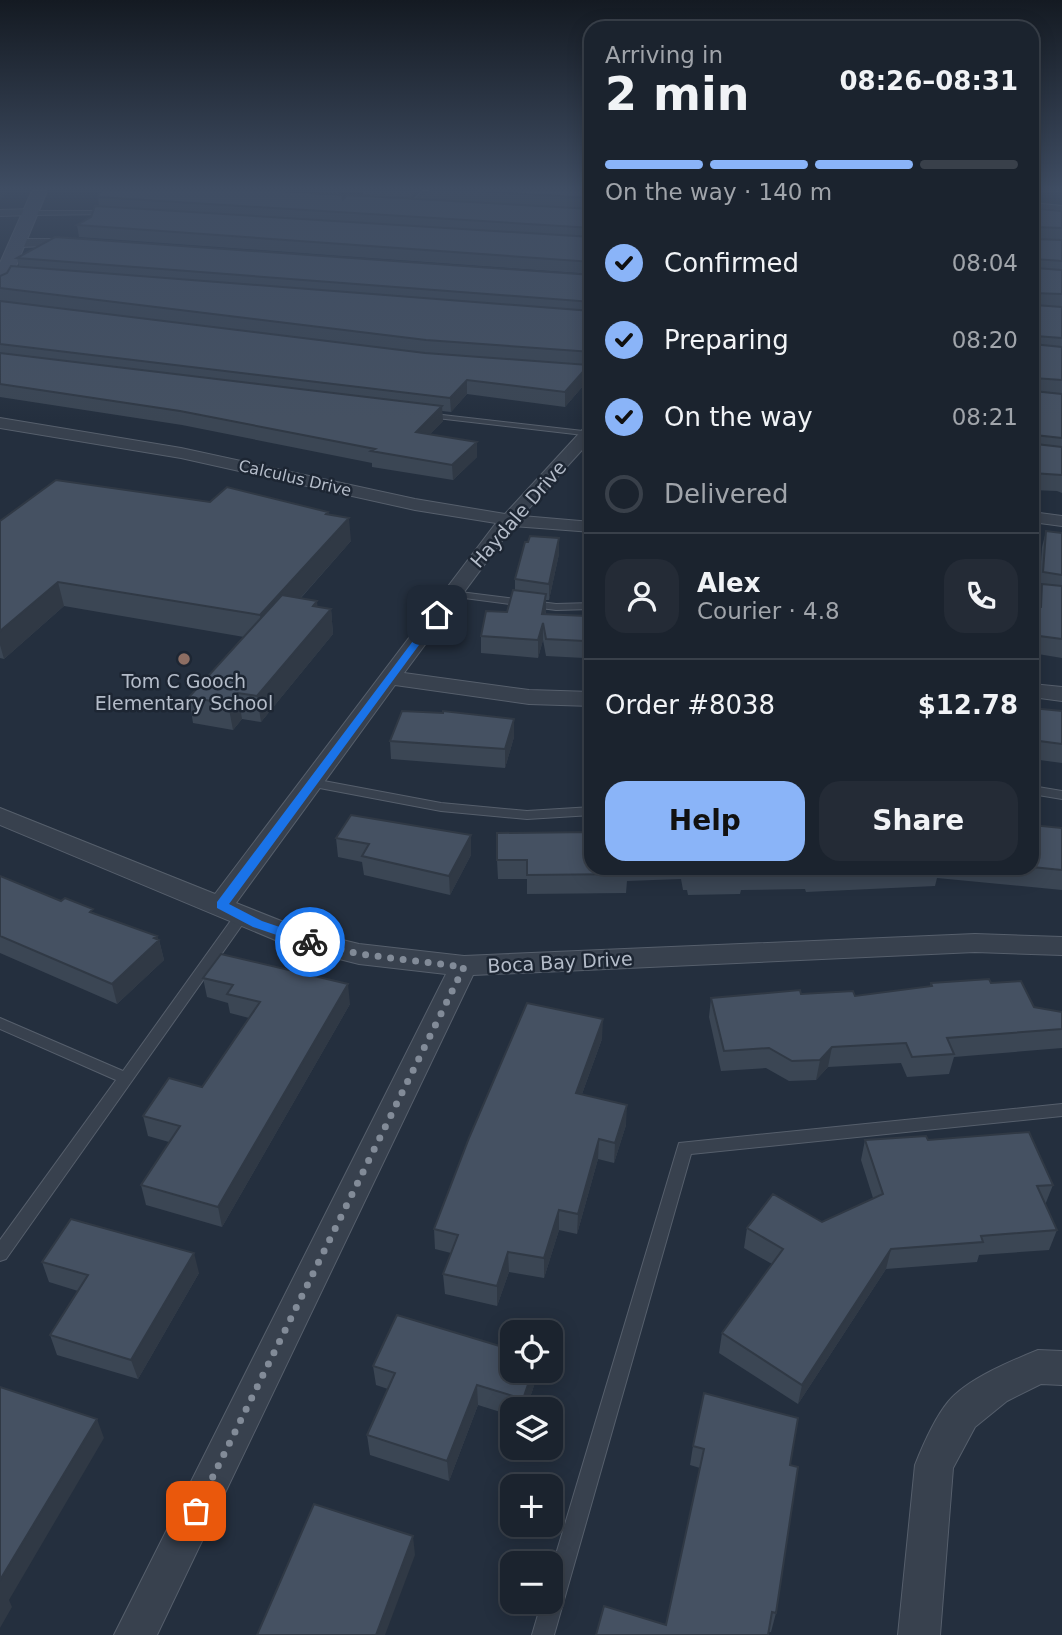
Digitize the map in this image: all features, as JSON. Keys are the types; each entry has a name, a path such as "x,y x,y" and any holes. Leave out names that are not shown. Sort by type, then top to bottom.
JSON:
{"street":[{"name":"Calculus Drive","path":"0,423 159,448 409,503 508,520 584,526"},
{"name":"Haydale Drive","path":"232,910 313,783 452,594 508,520 584,439"},
{"path":"1039,518 1062,521"},
{"path":"390,678 529,697 584,699"},
{"path":"1039,691 1062,694"},
{"name":"Boca Bay Drive","path":"0,816 232,910 257,924 302,940 359,954 464,967 975,943 1062,946"},
{"path":"135,1635 464,967"},
{"path":"919,1635 934,1465 962,1414 994,1389 1038,1367 1062,1368"}],"lane":[{"path":"415,413 584,432"},
{"path":"452,594 501,603 584,606"},
{"path":"1039,595 1062,598"},
{"path":"313,783 453,808 527,815 584,811"},
{"path":"1039,791 1062,795"},
{"path":"0,1254 125,1078 232,910"},
{"path":"0,1023 125,1078"},
{"path":"543,1635 685,1148 1062,1110"}],"building":[{"path":"10,267 28,267 584,310 584,351 426,340 0,288 0,276 7,273"},
{"path":"139,267 483,267 584,274 584,301"},
{"path":"1039,268 1062,270 1062,294 1039,293"},
{"path":"0,301 425,353 584,365 584,371 565,392 467,380 450,398 0,344"},
{"path":"1039,305 1062,307 1062,338 1039,336"},
{"path":"1039,345 1062,347 1062,380 1039,378"},
{"path":"0,353 442,406 416,432 477,442 452,465 180,411 0,384"},
{"path":"1039,392 1062,394 1062,438 1039,436"},
{"path":"1039,444 1062,447 1062,475 1039,473"},
{"path":"56,480 210,502 227,487 349,518 260,615 58,582 0,631 0,521"},
{"path":"1046,531 1062,533 1062,575 1043,572"},
{"path":"530,536 559,538 549,584 515,579 525,542 528,542"},
{"path":"1042,584 1062,586 1062,639 1039,636"},
{"path":"513,590 546,594 542,614 584,616 584,641 546,639 543,623 538,640 481,636 486,611 507,612"},
{"path":"282,595 317,601 313,606 331,609 257,696 238,693 228,704 189,697"},
{"path":"1039,709 1062,711 1062,744 1039,741"},
{"path":"402,711 443,711 514,719 505,749 390,741"},
{"path":"351,815 471,835 449,876 362,856 369,844 336,838"},
{"path":"1039,826 1062,828 1062,870 1039,868"},
{"path":"584,832 584,874 527,875 527,860 497,860 497,833"},
{"path":"0,876 61,901 65,898 93,909 90,912 157,936 154,938 159,940 112,984 0,936"},
{"path":"221,954 348,984 218,1207 141,1185 180,1126 143,1116 169,1078 202,1087 260,1002 227,994 233,985 203,978"},
{"path":"989,979 991,983 1021,981 1034,1007 1062,1012 1062,1029 947,1038 954,1054 912,1057 906,1043 832,1047 820,1060 792,1061 769,1048 724,1051 711,998 800,990 801,994 853,991 855,996 932,986 931,983"},
{"path":"527,1003 603,1019 576,1093 627,1105 615,1143 599,1139 578,1214 559,1210 544,1258 508,1252 497,1286 443,1274 458,1235 434,1229 469,1138"},
{"path":"1029,1132 1053,1185 1037,1186 1057,1230 981,1236 983,1242 891,1249 802,1385 722,1333 783,1249 747,1228 773,1194 822,1222 883,1194 865,1140 926,1136 928,1140"},
{"path":"71,1219 194,1253 131,1360 50,1335 88,1275 42,1262"},
{"path":"397,1315 500,1346 500,1383 529,1383 524,1397 477,1385 447,1461 367,1435 395,1373 373,1366"},
{"path":"0,1387 97,1419 0,1580"},
{"path":"704,1393 798,1418 790,1465 798,1467 776,1613 772,1612 768,1635 596,1635 604,1606 666,1625 704,1449 693,1446"},
{"path":"314,1504 413,1536 376,1635 257,1635"}],"way so far":[{"path":"196,1511 464,967 359,954 310,942"}],"place":[{"name":"Tom C Gooch Elementary School","path":"184,659"}],"route":[{"path":"310,942 257,924 221,905 238,886 437,615"}]}
